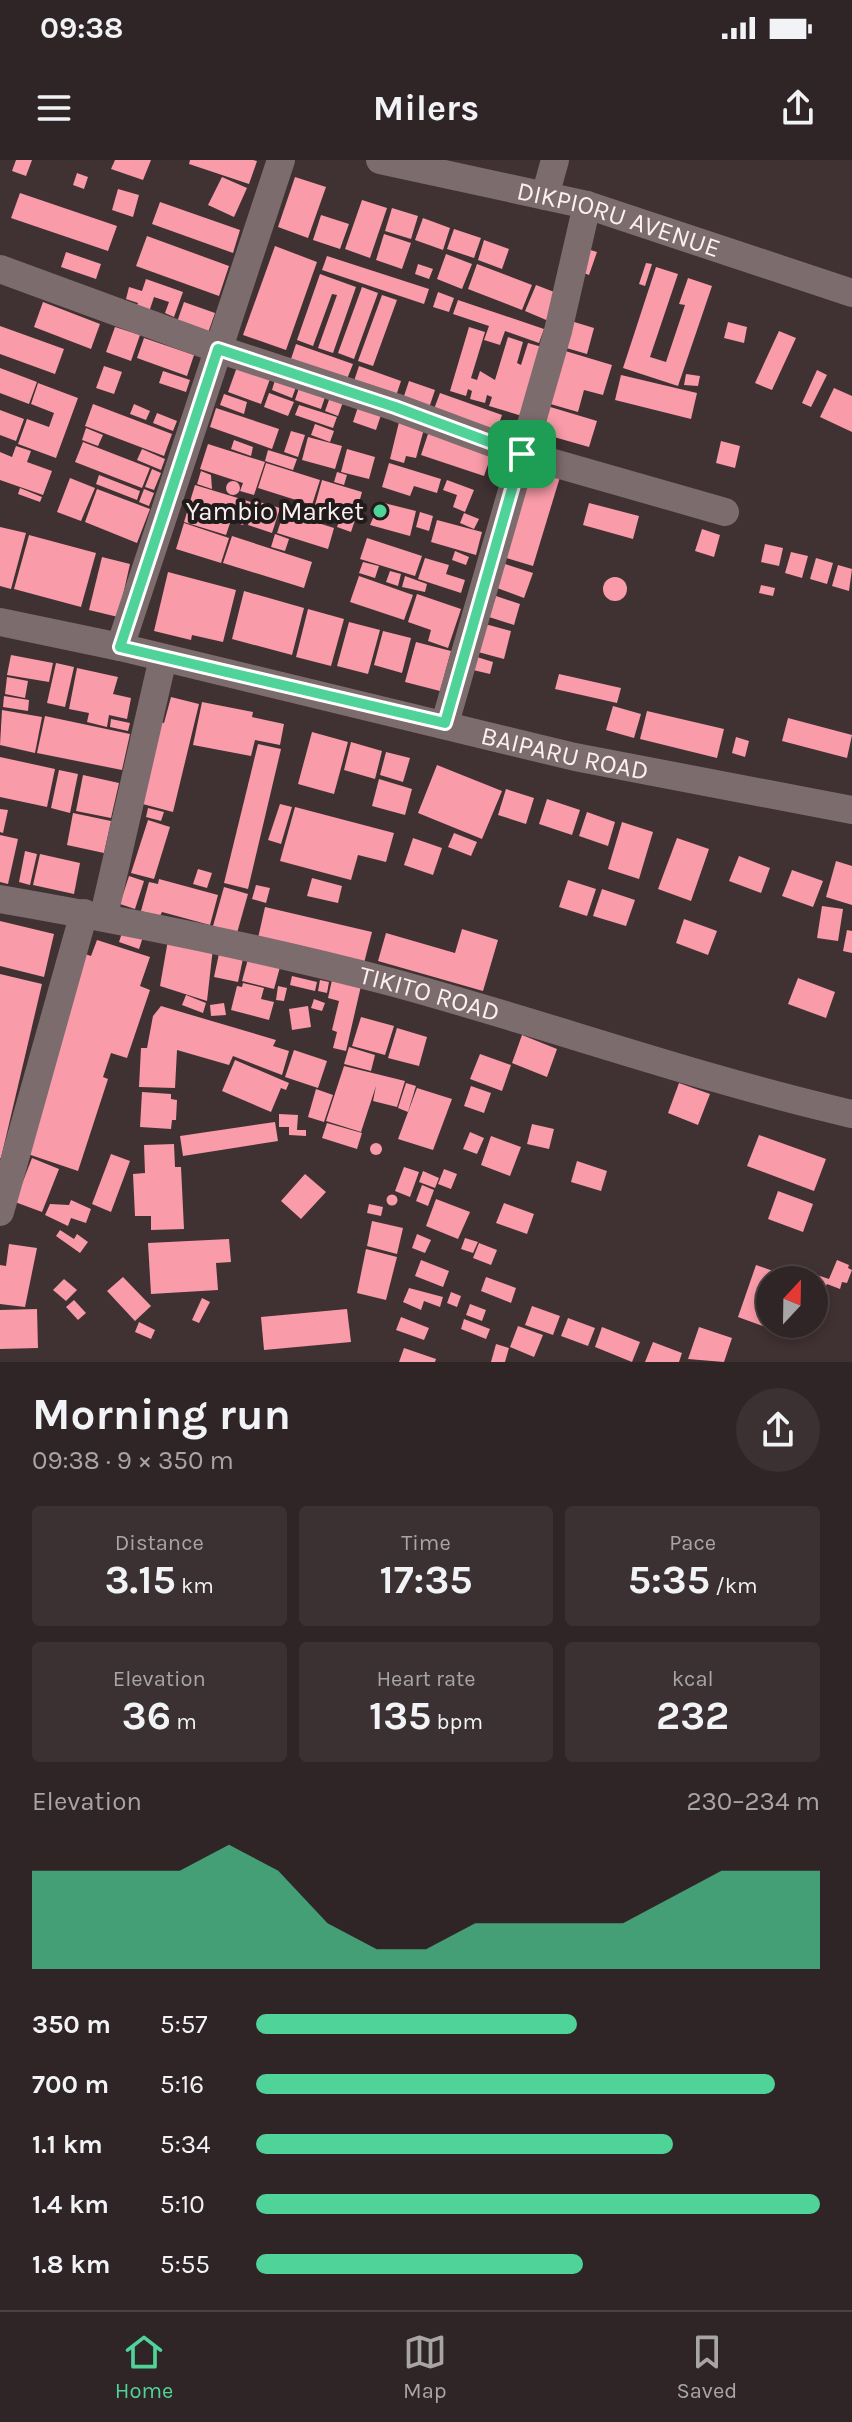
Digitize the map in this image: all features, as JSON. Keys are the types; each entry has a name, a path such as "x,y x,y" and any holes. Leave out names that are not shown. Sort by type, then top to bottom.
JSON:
{"street":[{"path":"120,647 281,160"},
{"name":"DIKPIORU AVENUE","path":"380,160 587,205 852,293"},
{"path":"545,196 555,160"},
{"path":"445,723 562,318 587,205"},
{"path":"0,269 218,349 395,407 522,454 725,512"},
{"name":"BAIPARU ROAD","path":"0,622 445,723 575,757 852,810"},
{"path":"1,1209 94,914 163,658"},
{"name":"TIKITO ROAD","path":"0,899 206,935 394,983 753,1092 852,1114"}],"building":[{"path":"16,160 32,160 26,176 12,171"},
{"path":"115,160 151,160 143,180 111,169"},
{"path":"190,160 257,161 249,184 189,164"},
{"path":"77,173 88,177 84,189 73,185"},
{"path":"222,177 247,188 234,217 208,205"},
{"path":"295,177 326,187 308,238 278,227"},
{"path":"118,189 139,195 133,217 112,210"},
{"path":"20,193 117,226 108,251 11,218"},
{"path":"362,200 387,208 370,258 345,249"},
{"path":"160,202 240,230 233,253 152,224"},
{"path":"392,208 418,216 411,239 385,231"},
{"path":"321,215 349,224 340,249 313,240"},
{"path":"423,218 450,228 443,250 415,240"},
{"path":"454,229 481,238 474,258 447,249"},
{"path":"384,234 411,243 402,269 376,260"},
{"path":"147,236 229,266 219,296 136,266"},
{"path":"484,240 509,249 502,269 478,260"},
{"path":"275,246 317,262 286,350 243,335"},
{"path":"584,248 597,252 589,275 576,270"},
{"path":"66,252 101,264 96,279 61,267"},
{"path":"446,254 472,264 462,289 437,279"},
{"path":"327,256 429,289 424,304 322,270"},
{"path":"646,263 652,264 645,286 639,284"},
{"path":"418,264 433,269 429,279 415,274"},
{"path":"477,264 532,285 522,310 468,289"},
{"path":"656,267 678,274 650,357 666,362 685,305 679,304 688,278 712,286 678,386 623,368"},
{"path":"320,274 356,287 333,353 318,348 337,295 332,294 313,346 297,340"},
{"path":"146,279 183,292 174,317 165,313 169,302 154,297 148,315 135,311 138,303 126,299 129,287 142,291"},
{"path":"536,285 562,295 551,322 525,311"},
{"path":"362,287 378,293 354,359 338,353"},
{"path":"438,292 454,298 449,312 433,307"},
{"path":"382,295 397,300 373,366 358,361"},
{"path":"458,300 544,329 539,343 505,331 500,345 484,340 489,326 453,314"},
{"path":"43,302 100,324 91,349 34,327"},
{"path":"184,302 215,313 208,333 177,322"},
{"path":"571,321 594,328 587,354 563,347"},
{"path":"728,322 747,327 744,343 724,338"},
{"path":"0,326 64,349 55,374 0,354"},
{"path":"115,327 140,335 131,361 106,352"},
{"path":"469,327 485,332 471,378 477,380 480,371 495,380 508,337 523,342 517,363 521,365 528,343 542,347 522,416 489,406 492,397 487,395 485,403 470,399 472,391 468,389 466,396 450,391"},
{"path":"779,331 796,338 772,390 755,383"},
{"path":"144,338 194,355 187,376 137,358"},
{"path":"296,344 353,364 347,379 291,359"},
{"path":"562,350 612,365 603,395 584,390 578,412 547,403"},
{"path":"104,366 122,372 114,394 96,388"},
{"path":"359,366 401,381 396,396 354,381"},
{"path":"237,367 270,379 261,404 228,392"},
{"path":"0,368 37,382 29,404 0,393"},
{"path":"817,370 827,375 811,407 802,403"},
{"path":"163,371 190,380 186,392 159,383"},
{"path":"686,374 700,376 698,386 684,385"},
{"path":"621,375 697,393 691,419 615,400"},
{"path":"275,380 296,387 292,398 272,390"},
{"path":"409,381 435,390 429,408 403,399"},
{"path":"38,383 78,398 56,458 18,444 27,419 49,427 54,413 31,404"},
{"path":"299,388 325,397 321,409 295,400"},
{"path":"834,388 852,396 852,432 820,417"},
{"path":"269,393 294,402 288,416 264,407"},
{"path":"440,393 502,415 496,432 434,409"},
{"path":"224,394 247,402 244,414 220,405"},
{"path":"330,397 343,402 338,416 325,411"},
{"path":"93,404 172,434 164,456 85,426"},
{"path":"134,404 150,411 146,420 130,414"},
{"path":"299,405 337,417 333,428 295,415"},
{"path":"547,406 597,421 589,447 540,433"},
{"path":"358,407 381,415 376,430 353,422"},
{"path":"216,408 279,429 272,449 210,427"},
{"path":"0,410 24,419 16,441 0,435"},
{"path":"157,413 177,421 173,431 153,423"},
{"path":"400,418 424,429 416,458 406,456 404,463 390,459"},
{"path":"315,424 334,431 330,442 311,435"},
{"path":"86,428 103,435 98,446 82,440"},
{"path":"291,431 305,435 298,457 284,452"},
{"path":"429,431 492,453 484,476 421,455"},
{"path":"308,437 342,446 335,469 302,460"},
{"path":"234,440 253,447 251,456 231,449"},
{"path":"721,441 740,446 735,468 716,463"},
{"path":"83,442 150,468 142,488 75,462"},
{"path":"208,444 265,462 254,495 240,491 243,483 200,469"},
{"path":"16,446 31,451 27,462 52,471 43,495 0,480 0,452 12,457"},
{"path":"142,449 165,459 161,470 137,460"},
{"path":"347,449 375,457 369,479 341,472"},
{"path":"268,450 297,459 293,470 265,461"},
{"path":"266,463 320,480 312,505 258,488"},
{"path":"389,463 441,479 437,493 414,486 410,496 382,487"},
{"path":"530,468 560,477 533,566 503,557"},
{"path":"152,469 161,473 154,490 145,487"},
{"path":"201,471 211,475 212,489 197,484"},
{"path":"337,472 347,475 344,485 334,482"},
{"path":"99,475 140,491 137,500 96,484"},
{"path":"70,478 95,488 81,521 57,512"},
{"path":"322,480 362,492 355,517 315,505"},
{"path":"447,480 474,490 465,512 453,507 457,495 443,490"},
{"path":"233,481 240,488 233,495 226,488"},
{"path":"195,485 251,502 243,525 188,508"},
{"path":"20,488 42,497 40,502 18,494"},
{"path":"97,489 150,509 137,543 85,522"},
{"path":"144,489 154,493 149,506 139,502"},
{"path":"256,501 280,508 272,533 248,525"},
{"path":"380,502 416,511 410,536 370,525"},
{"path":"589,503 639,516 633,539 583,525"},
{"path":"314,507 337,514 336,519 323,515 320,521 310,518"},
{"path":"188,509 230,523 226,535 184,522"},
{"path":"284,512 334,528 328,549 277,533"},
{"path":"420,512 433,516 429,531 416,527"},
{"path":"464,513 479,519 474,529 460,523"},
{"path":"341,516 355,520 351,532 337,527"},
{"path":"437,520 482,532 476,555 431,542"},
{"path":"184,523 229,538 221,563 176,549"},
{"path":"0,527 26,533 11,589 0,586"},
{"path":"702,529 720,535 714,557 695,551"},
{"path":"275,534 289,539 285,551 271,547"},
{"path":"29,535 96,553 81,607 14,589"},
{"path":"232,536 312,562 304,588 223,563"},
{"path":"367,538 422,556 415,576 360,559"},
{"path":"765,544 783,548 779,566 761,562"},
{"path":"455,551 469,557 466,565 452,560"},
{"path":"791,552 808,556 802,578 785,573"},
{"path":"102,557 130,564 118,617 89,610"},
{"path":"425,558 449,565 446,574 465,580 461,593 418,579"},
{"path":"816,558 833,563 827,584 810,579"},
{"path":"363,562 379,566 375,578 359,573"},
{"path":"505,564 533,573 524,598 497,588"},
{"path":"838,565 852,569 849,591 832,586"},
{"path":"390,571 401,574 398,586 386,582"},
{"path":"168,572 236,590 223,642 192,635 191,640 154,631"},
{"path":"359,576 413,595 404,620 350,602"},
{"path":"405,576 427,584 425,592 402,587"},
{"path":"615,577 626,584 627,589 620,600 615,601 604,594 603,589 610,578"},
{"path":"761,585 775,588 773,596 759,593"},
{"path":"244,591 304,608 292,655 232,639"},
{"path":"417,594 461,609 448,648 428,641 431,630 408,622"},
{"path":"496,596 520,604 514,625 489,617"},
{"path":"308,609 344,619 331,666 296,657"},
{"path":"349,622 380,630 368,674 337,666"},
{"path":"485,624 511,631 504,659 478,652"},
{"path":"383,631 411,638 402,673 374,665"},
{"path":"416,642 451,651 440,691 405,682"},
{"path":"11,655 53,663 49,682 7,675"},
{"path":"477,657 493,662 490,674 473,670"},
{"path":"56,663 74,667 65,707 47,703"},
{"path":"77,668 118,677 113,694 131,698 127,719 109,715 107,727 87,722 89,713 69,709"},
{"path":"559,674 621,688 617,703 555,689"},
{"path":"7,677 28,681 25,698 5,694"},
{"path":"4,696 29,700 28,711 3,707"},
{"path":"171,697 199,704 173,812 135,802 155,721 164,723"},
{"path":"202,702 253,712 252,717 284,724 280,745 255,740 251,756 193,745"},
{"path":"613,706 641,714 634,738 606,730"},
{"path":"2,710 42,717 35,753 0,745"},
{"path":"647,711 724,729 717,758 640,739"},
{"path":"45,716 130,734 122,770 37,753"},
{"path":"788,718 852,735 847,758 782,741"},
{"path":"111,719 130,723 128,731 110,727"},
{"path":"312,732 348,742 334,794 298,784"},
{"path":"736,737 749,741 745,757 732,753"},
{"path":"351,742 382,751 375,779 344,770"},
{"path":"258,744 281,749 248,889 224,883"},
{"path":"386,752 410,758 403,782 380,775"},
{"path":"0,757 55,769 47,807 0,797"},
{"path":"437,765 502,791 482,839 418,813"},
{"path":"59,770 78,774 70,813 51,808"},
{"path":"83,775 119,783 111,818 76,811"},
{"path":"379,779 412,789 405,815 372,806"},
{"path":"506,789 534,798 526,824 498,815"},
{"path":"547,799 580,810 572,835 539,824"},
{"path":"280,804 292,807 281,844 268,840"},
{"path":"295,807 394,833 386,862 358,855 351,880 280,861"},
{"path":"148,808 164,812 161,821 146,817"},
{"path":"0,809 8,810 3,833 0,832"},
{"path":"587,812 615,822 608,846 579,836"},
{"path":"73,813 111,821 104,853 67,845"},
{"path":"148,820 170,827 154,879 131,873"},
{"path":"622,822 653,832 639,879 608,869"},
{"path":"454,833 477,842 471,856 448,847"},
{"path":"0,835 18,839 8,884 0,882"},
{"path":"413,838 442,848 433,875 404,865"},
{"path":"677,838 709,849 691,901 658,889"},
{"path":"25,851 37,854 30,885 19,882"},
{"path":"40,854 80,863 74,894 33,885"},
{"path":"739,856 770,868 761,893 729,881"},
{"path":"836,861 852,866 852,905 826,897"},
{"path":"198,869 212,873 207,888 193,884"},
{"path":"792,870 823,881 813,907 782,896"},
{"path":"129,876 144,881 135,909 120,904"},
{"path":"312,878 342,886 338,903 307,896"},
{"path":"159,879 218,895 210,925 162,912 160,916 141,911 149,882 158,884"},
{"path":"568,880 596,889 587,916 559,907"},
{"path":"256,885 270,888 266,903 252,899"},
{"path":"224,887 248,894 237,933 213,926"},
{"path":"602,889 635,900 626,926 593,916"},
{"path":"822,906 843,909 838,941 817,938"},
{"path":"265,907 372,932 364,963 258,938"},
{"path":"684,919 717,931 708,955 676,943"},
{"path":"0,921 54,934 44,977 0,966"},
{"path":"124,927 144,934 139,949 119,942"},
{"path":"462,929 498,940 483,991 378,961 386,933 455,953"},
{"path":"847,930 852,931 852,953 843,951"},
{"path":"97,940 150,957 140,986 150,990 127,1058 111,1053 103,1077 108,1079 78,1171 19,1151 82,953 91,956"},
{"path":"168,940 213,948 207,1001 160,986"},
{"path":"220,949 244,954 238,982 214,977"},
{"path":"248,959 280,967 274,989 242,981"},
{"path":"0,974 42,984 1,1158 0,1158"},
{"path":"292,976 317,982 315,991 290,985"},
{"path":"798,978 835,992 826,1018 788,1004"},
{"path":"320,980 329,982 327,993 318,991"},
{"path":"332,980 361,986 346,1051 333,1048 337,1032 332,1030 339,1001 328,998"},
{"path":"243,983 264,988 261,999 274,1002 269,1020 231,1010 237,986 242,987"},
{"path":"278,986 287,988 284,1001 276,1000"},
{"path":"186,995 206,1003 203,1013 182,1005"},
{"path":"314,999 325,1003 322,1011 311,1008"},
{"path":"224,1003 226,1015 211,1016 210,1005"},
{"path":"161,1006 276,1040 273,1046 289,1051 282,1075 233,1056 229,1065 177,1050 175,1088 139,1087 141,1048 147,1048 153,1016"},
{"path":"308,1006 311,1027 292,1030 289,1009"},
{"path":"361,1017 394,1026 385,1055 352,1046"},
{"path":"397,1028 427,1037 419,1066 388,1058"},
{"path":"522,1035 557,1049 547,1077 512,1063"},
{"path":"349,1047 375,1055 371,1071 344,1064"},
{"path":"294,1050 327,1061 318,1088 285,1077"},
{"path":"480,1054 511,1065 502,1091 470,1079"},
{"path":"235,1060 289,1083 286,1090 281,1088 271,1112 222,1091"},
{"path":"344,1066 405,1081 397,1107 373,1101 376,1086 361,1132 326,1121"},
{"path":"406,1083 416,1086 408,1112 398,1108"},
{"path":"679,1083 710,1094 698,1125 668,1113"},
{"path":"471,1086 491,1093 484,1113 464,1106"},
{"path":"417,1088 452,1099 433,1150 398,1139"},
{"path":"316,1089 333,1095 324,1122 308,1117"},
{"path":"142,1092 171,1094 171,1099 177,1100 176,1120 172,1120 171,1129 140,1127"},
{"path":"279,1114 298,1115 297,1130 306,1130 306,1136 289,1135 289,1127 279,1127"},
{"path":"275,1122 278,1141 183,1156 180,1136"},
{"path":"327,1123 362,1133 357,1149 322,1138"},
{"path":"532,1124 554,1129 549,1149 527,1144"},
{"path":"470,1132 484,1138 477,1154 463,1149"},
{"path":"759,1135 826,1159 814,1191 747,1166"},
{"path":"491,1136 521,1147 510,1176 481,1165"},
{"path":"376,1143 382,1149 376,1155 370,1149"},
{"path":"174,1144 175,1167 181,1167 184,1229 151,1230 151,1216 135,1216 133,1174 145,1173 144,1145"},
{"path":"111,1154 130,1161 111,1212 92,1204"},
{"path":"32,1158 59,1169 42,1212 15,1202"},
{"path":"577,1161 607,1171 601,1191 571,1182"},
{"path":"404,1167 419,1172 410,1197 395,1191"},
{"path":"444,1169 457,1174 451,1189 438,1184"},
{"path":"423,1171 439,1178 435,1188 419,1182"},
{"path":"305,1174 326,1192 301,1219 281,1201"},
{"path":"422,1185 434,1190 428,1206 416,1201"},
{"path":"778,1191 813,1204 803,1232 768,1219"},
{"path":"392,1194 398,1200 392,1206 386,1200"},
{"path":"436,1199 470,1212 458,1239 426,1226"},
{"path":"71,1200 91,1209 86,1223 71,1218 68,1226 45,1215 50,1204 69,1205"},
{"path":"504,1203 534,1214 527,1234 496,1223"},
{"path":"369,1204 383,1207 381,1216 367,1213"},
{"path":"372,1221 403,1228 397,1254 367,1246"},
{"path":"60,1230 74,1239 77,1234 88,1242 80,1253 56,1236"},
{"path":"417,1234 431,1240 425,1253 412,1248"},
{"path":"465,1238 478,1242 473,1253 461,1249"},
{"path":"229,1239 231,1262 216,1263 218,1290 151,1294 148,1243"},
{"path":"479,1243 497,1250 491,1265 473,1258"},
{"path":"9,1244 37,1248 25,1307 0,1304 0,1265 6,1266"},
{"path":"366,1249 397,1257 386,1300 357,1293"},
{"path":"421,1260 449,1271 443,1287 415,1276"},
{"path":"837,1260 849,1265 848,1268 852,1270 847,1283 842,1282 840,1289 828,1284"},
{"path":"756,1265 759,1266 756,1266 756,1324 738,1317"},
{"path":"123,1277 151,1306 135,1321 107,1291"},
{"path":"486,1277 516,1288 511,1303 481,1291"},
{"path":"64,1279 77,1290 66,1301 53,1290"},
{"path":"409,1288 443,1297 440,1307 424,1301 421,1310 403,1302"},
{"path":"451,1292 461,1296 457,1307 447,1303"},
{"path":"202,1298 210,1302 199,1323 192,1320"},
{"path":"74,1300 86,1313 78,1320 66,1307"},
{"path":"470,1304 486,1310 482,1321 466,1315"},
{"path":"532,1306 560,1316 553,1335 525,1325"},
{"path":"37,1309 38,1348 0,1349 0,1310"},
{"path":"347,1309 351,1342 264,1350 261,1317"},
{"path":"401,1317 429,1328 424,1340 396,1330"},
{"path":"568,1318 595,1328 588,1346 561,1336"},
{"path":"464,1319 490,1329 486,1339 461,1329"},
{"path":"139,1322 155,1330 151,1339 135,1332"},
{"path":"518,1326 543,1335 534,1357 510,1347"},
{"path":"602,1327 640,1342 632,1362 595,1347"},
{"path":"699,1327 732,1338 724,1362 688,1359"},
{"path":"653,1342 682,1353 679,1362 645,1362"},
{"path":"496,1344 509,1348 505,1362 491,1362"},
{"path":"404,1348 436,1359 435,1362 399,1362"}],"place":[{"name":"Yambio Market","path":"380,511"}],"route":[{"path":"218,349 395,407 522,454 445,723 120,647 218,349"}]}
